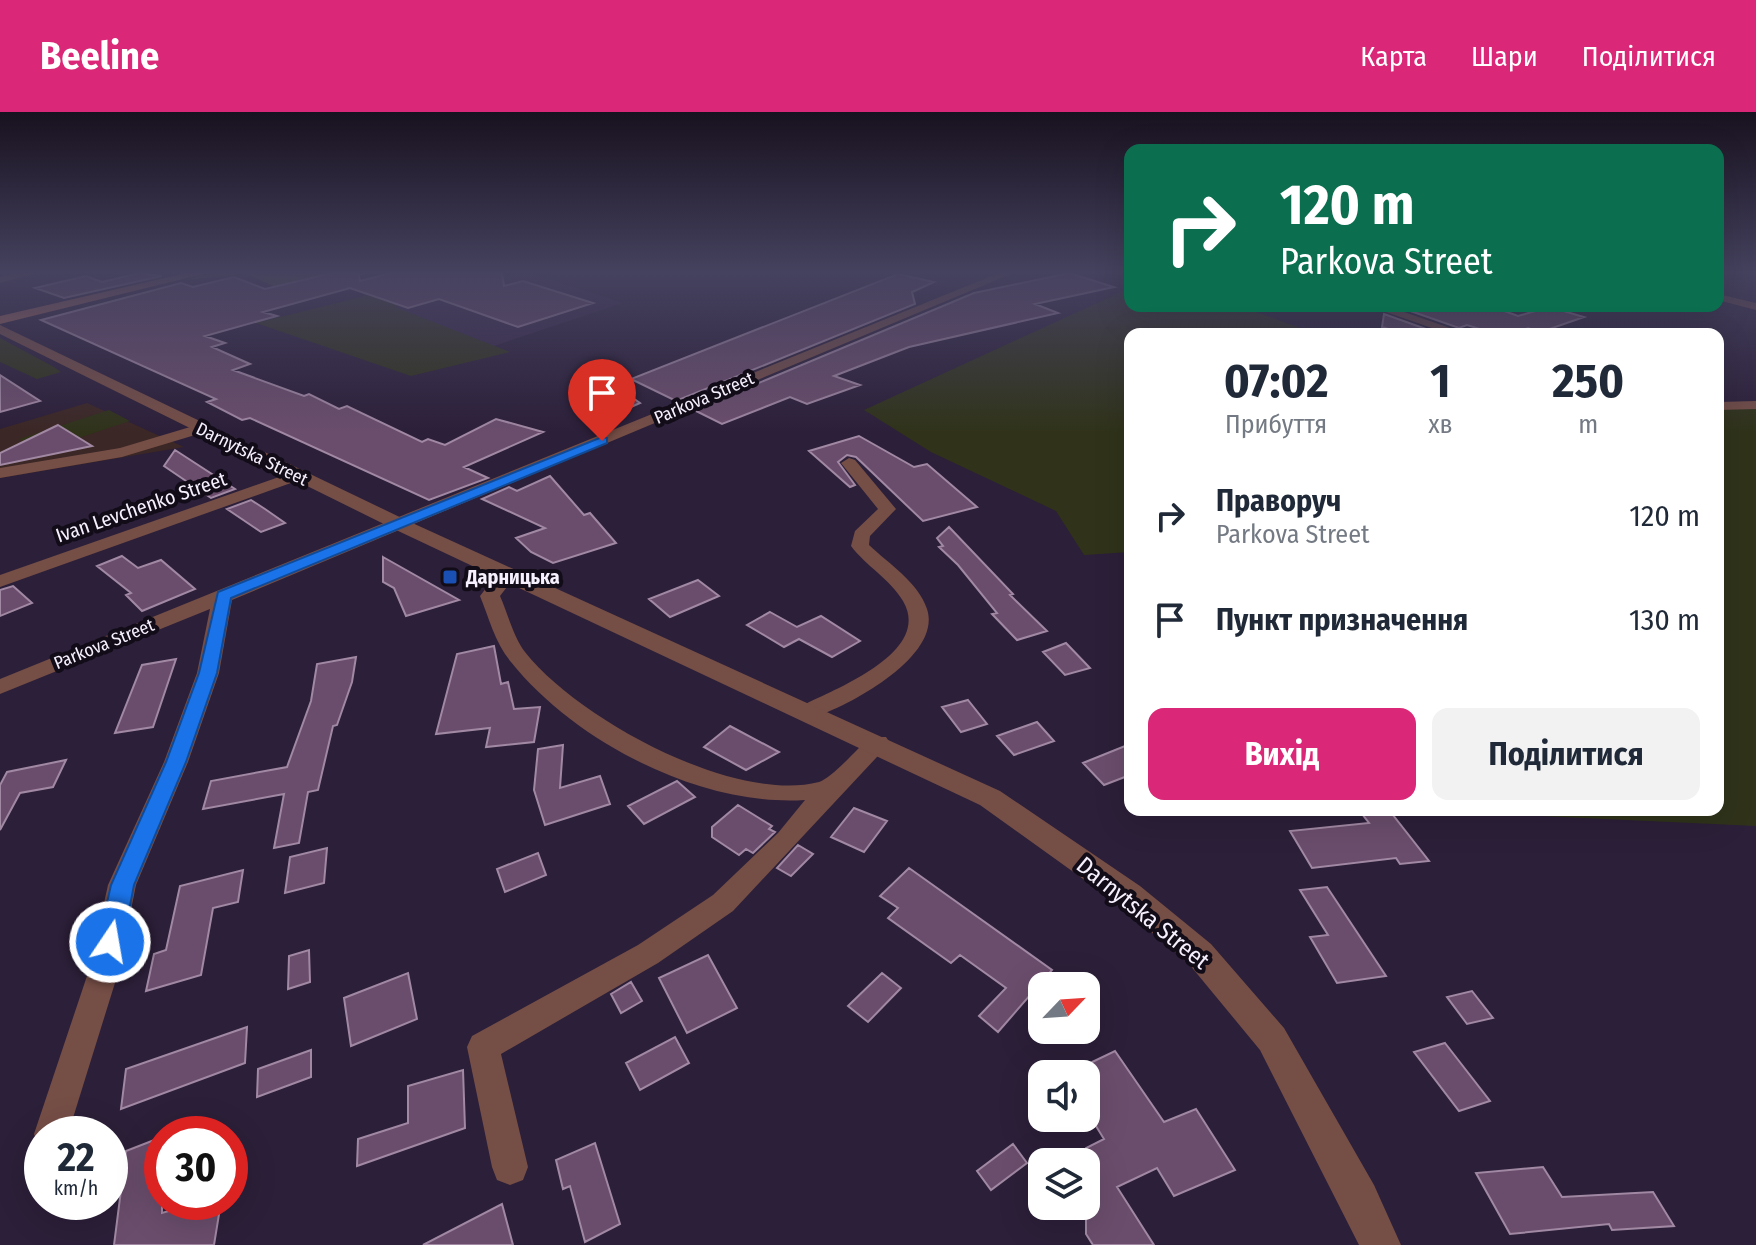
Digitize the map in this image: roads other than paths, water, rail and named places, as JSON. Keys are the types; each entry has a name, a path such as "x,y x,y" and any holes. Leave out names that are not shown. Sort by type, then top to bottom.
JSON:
{"street":[{"name":"Parkova Street","path":"0,687 881,326"},
{"name":"Darnytska Street","path":"0,329 296,476 878,743 990,798 1129,895 1200,954 1272,1039 1360,1199 1380,1245"},
{"path":"1724,406 1756,405"},
{"path":"0,473 122,452 200,429"},
{"path":"809,711 883,671 908,651 916,636 918,613 906,592 860,546 861,535 887,509 849,463"},
{"name":"Ivan Levchenko Street","path":"0,581 296,476"},
{"path":"507,574 490,596 515,653 571,708 637,751 717,783 791,795 828,790"},
{"path":"57,1116 104,970 122,885 176,762 208,673 223,596"},
{"path":"510,1167 483,1047 648,954 723,903 787,840 828,790 878,743"}],"place":[{"name":"Дарницька","path":"450,577"}]}
